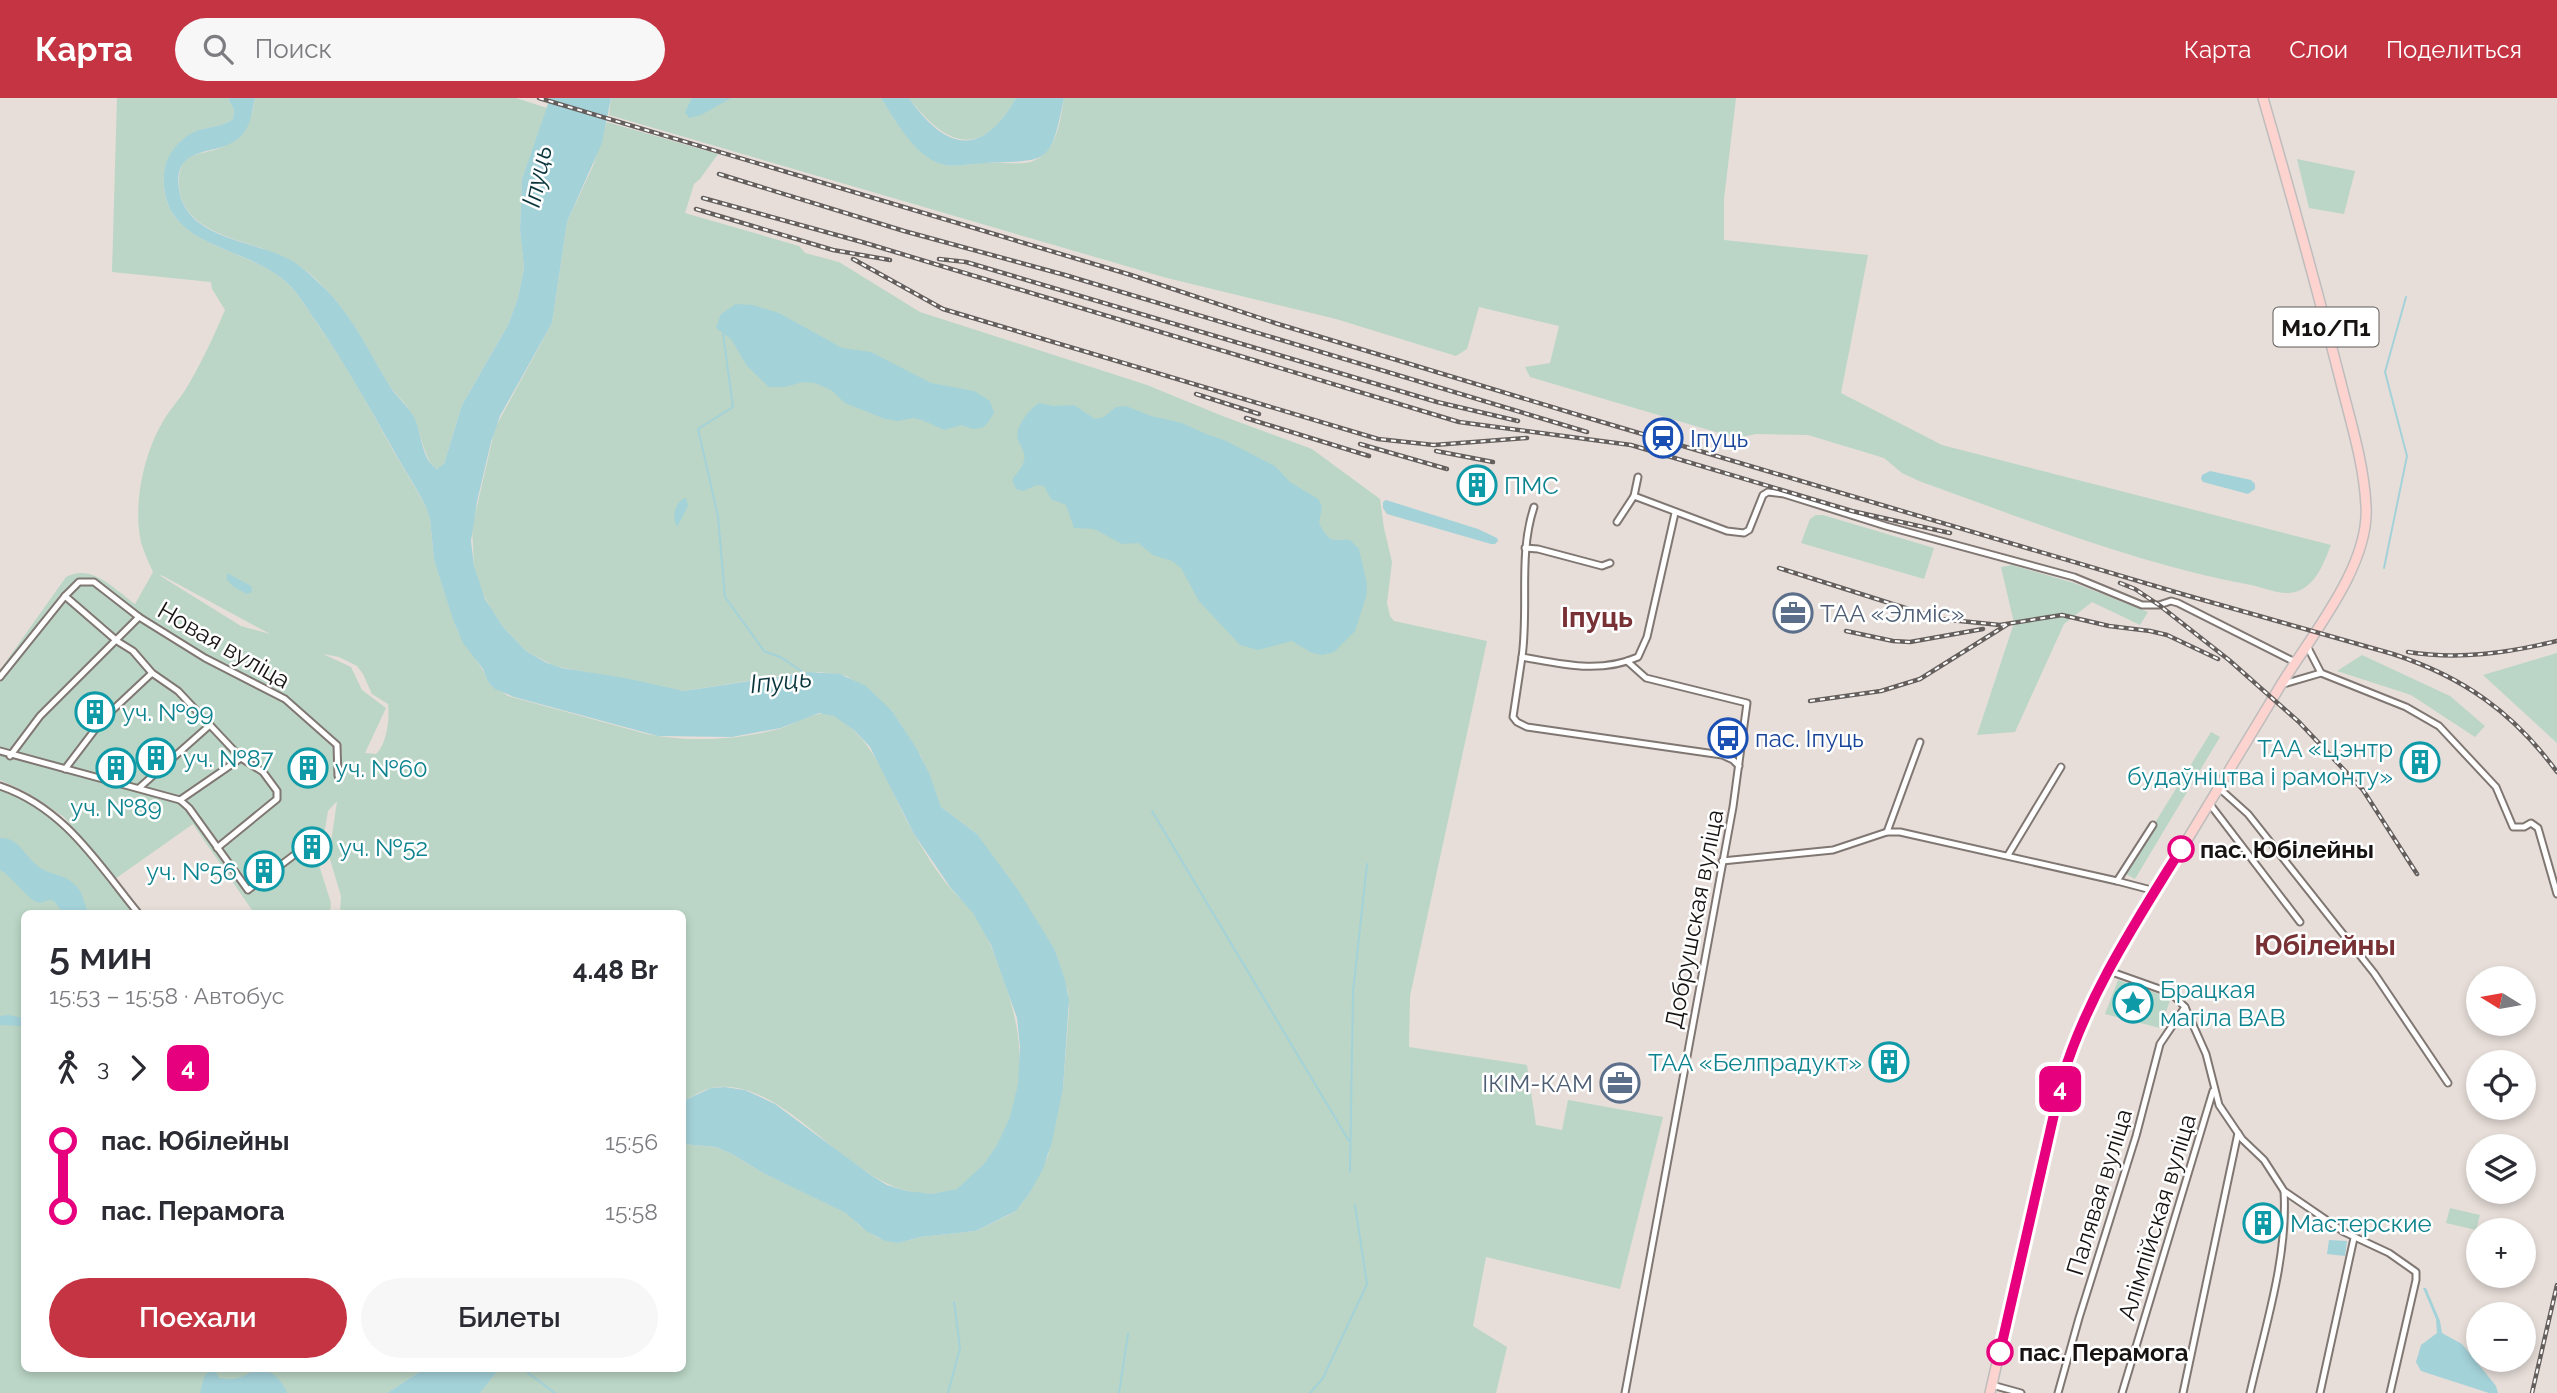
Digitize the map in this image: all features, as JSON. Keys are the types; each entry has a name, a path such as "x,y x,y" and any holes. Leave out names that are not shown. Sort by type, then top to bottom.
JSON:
{"main road":[{"name":"М10/П1","path":"1991,1389 2062,1079 2073,1043 2109,971 2155,891 2280,685 2307,646 2354,562 2364,528 2367,507 2356,446 2333,350 2263,98"}],"street":[{"path":"1617,522 1634,496 1638,477"},
{"path":"1634,496 1727,531 1744,533 1749,530 1763,495 1768,492 1784,494 1886,526 2074,578 2143,605 2160,605 2171,601 2178,603 2295,662"},
{"path":"1534,507 1526,530 1527,626 1513,717 1527,727 1722,755 1739,766"},
{"path":"1522,657 1585,668 1638,657 1644,644 1675,513"},
{"path":"1525,548 1602,566 1610,564"},
{"name":"Новая вуліца","path":"65,596 79,582 94,582 139,617 205,658 285,699 337,745 338,776"},
{"path":"0,677 65,596 117,641 133,651 152,673 178,691 241,758 263,772 277,791 277,799 217,848"},
{"path":"10,756 40,716 139,617"},
{"path":"2307,646 2321,673"},
{"name":"Добрушская вуліца","path":"1625,1393 1739,766 1747,703 1646,678 1627,661"},
{"path":"65,769 103,719 152,673"},
{"path":"2280,685 2321,673 2406,707 2439,726 2496,787 2513,827 2524,827 2531,823 2538,828 2557,894"},
{"path":"139,788 210,726"},
{"path":"1887,832 1920,742"},
{"path":"0,751 10,756 180,800 190,808 248,890 306,846"},
{"path":"180,800 241,758"},
{"path":"2008,855 2061,767"},
{"path":"0,786 17,792 44,808 75,834 136,910"},
{"path":"2218,787 2248,814 2374,974 2448,1083"},
{"path":"2209,803 2300,922"},
{"path":"2117,881 2153,825"},
{"path":"1722,861 1833,850 1887,832 1900,832 2155,891"},
{"path":"2109,971 2171,993 2185,1007 2206,1054 2214,1091 2225,1116 2264,1160 2284,1191 2354,1238 2389,1253 2416,1272 2390,1393"},
{"name":"Палявая вуліца","path":"2058,1393 2136,1136 2160,1044 2185,1007"},
{"name":"Алімпійская вуліца","path":"2122,1393 2214,1091"},
{"path":"2183,1393 2238,1133"},
{"path":"2250,1393 2281,1252 2286,1221 2284,1191"},
{"path":"2320,1393 2354,1238"},
{"path":"1991,1389 2021,1393"}],"green space":[{"path":"117,98 228,98 234,110 233,119 188,136 176,146 168,159 164,175 166,198 174,216 188,230 206,241 280,277 302,301 358,388 426,507 430,519 434,560 458,632 488,682 508,696 659,736 711,739 746,736 779,729 807,717 828,714 849,726 862,738 931,862 973,912 981,926 1013,1011 1020,1052 1017,1093 999,1142 967,1183 951,1192 939,1194 919,1193 892,1186 866,1172 769,1100 744,1089 717,1087 686,1100 686,910 340,910 341,896 329,856 337,801 328,811 319,865 331,903 330,910 252,910 193,824 115,879 64,817 28,793 0,780 0,670 66,577 85,573 94,575 135,604 153,572 142,546 139,528 141,481 155,436 184,392 225,310 212,289 211,282 112,272","holes":["159,575 270,634 241,626","323,654 339,657 357,666 372,694 388,704 387,730 383,744 376,754 365,753 386,708 362,690 351,667"]},
{"path":"255,98 516,98 547,108 522,179 520,230 524,268 518,298 508,325 462,405 444,464 440,469 434,468 430,462 410,410 389,385 344,311 322,285 291,261 211,230 188,210 181,197 179,180 183,163 192,156 220,148 237,135 250,119"},
{"path":"611,98 881,98 917,147 938,163 957,166 1025,163 1044,155 1055,138 1064,98 1736,98 1724,199 1724,240 1868,255 1841,393 1942,445 2331,545 2315,578 2305,588 2292,593 2208,576 2083,540 1919,481 1902,473 1884,458 1808,435 1729,436 1530,377 1525,367 1550,363 1559,326 1479,307 1467,349 1456,356 1336,319 1167,278 609,115"},
{"path":"909,98 1016,98 1003,118 990,131 977,138 964,140 937,128"},
{"path":"607,122 718,154 694,184 685,213 799,246 805,253 839,262 920,312 1147,385 1312,449 1380,499 1392,562 1387,603 1394,621 1487,641 1410,996 1409,1047 1527,1065 1536,1125 1562,1130 1568,1100 1663,1117 1620,1289 1486,1257 1473,1326 1507,1347 1496,1393 480,1393 497,1372 686,1372 686,1144 716,1147 732,1154 765,1174 847,1213 861,1227 878,1238 899,1243 920,1237 976,1231 1016,1211 1029,1194 1048,1156 1063,1089 1068,992 1055,950 977,834 941,807 921,756 892,711 847,676 820,672 797,673 684,691 554,666 526,651 503,627 481,590 474,566 472,528 495,428 552,323 567,222 593,166"},
{"path":"2297,159 2355,171 2344,214 2309,208"},
{"path":"1816,515 1934,548 1924,579 1801,543 1810,519"},
{"path":"2012,565 2074,583 2148,612 2140,625 2092,602 2064,624 2015,732 1977,735 2014,623 2001,567"},
{"path":"2557,653 2557,743 2483,675"},
{"path":"2362,655 2450,696 2485,726 2475,737 2411,695 2337,671"},
{"path":"2211,732 2220,737 2135,879 2124,873"},
{"path":"0,790 42,810 60,825 133,910 21,910 21,1372 419,1372 387,1393 0,1393"},
{"path":"2118,980 2171,998 2160,1028 2105,1014"},
{"path":"2450,1208 2480,1215 2479,1218 2466,1218 2466,1228 2446,1223"}],"water":[{"path":"228,98 255,98 249,124 240,137 231,143 190,157 183,164 179,174 179,189 184,205 205,227 291,260 330,294 359,333 391,388 412,413 428,459 437,469 444,464 462,405 508,325 518,298 524,268 520,230 522,179 550,98 611,98 602,143 567,222 552,323 500,416 491,442 471,541 474,566 485,599 503,627 526,651 562,668 684,691 809,672 840,674 866,686 892,711 917,749 941,807 977,834 1018,890 1055,950 1065,980 1069,1000 1063,1089 1052,1142 1043,1169 1016,1211 976,1231 920,1237 899,1243 885,1241 866,1231 846,1213 765,1174 732,1154 716,1147 686,1144 686,1100 711,1088 745,1090 775,1104 887,1185 932,1194 957,1189 984,1164 997,1145 1010,1117 1018,1084 1020,1047 1017,1018 991,945 973,913 950,887 914,834 870,747 855,731 834,716 819,713 781,728 732,737 658,736 514,697 495,689 488,682 483,669 463,643 454,622 434,560 430,519 426,507 328,339 286,282 264,267 205,241 188,230 175,216 166,198 165,167 176,146 188,135 233,119 234,110"},
{"path":"692,98 731,98 701,115 689,118 685,112"},
{"path":"881,98 909,98 937,129 950,137 964,140 977,138 990,131 1016,98 1064,98 1055,136 1044,155 1022,161 957,166 938,163 916,148"},
{"path":"736,304 752,305 779,313 842,348 871,352 931,383 974,391 990,401 994,413 982,428 973,429 961,425 944,430 913,418 898,421 885,419 845,403 831,390 815,383 769,387 747,366 731,339 716,328 721,314"},
{"path":"1039,403 1053,406 1074,405 1095,419 1104,417 1116,407 1126,406 1151,416 1182,423 1224,440 1275,466 1290,482 1318,499 1322,506 1319,524 1329,538 1350,540 1359,549 1367,584 1366,597 1355,631 1334,652 1323,655 1312,653 1292,641 1258,650 1240,645 1199,601 1181,568 1172,561 1153,555 1138,543 1122,544 1094,529 1074,528 1066,505 1051,499 1044,486 1037,485 1023,491 1016,489 1012,480 1024,458 1018,430 1027,414"},
{"path":"2210,471 2251,480 2255,489 2248,494 2203,482 2202,475"},
{"path":"686,498 688,506 677,527 675,510 679,502"},
{"path":"1386,500 1478,529 1498,541 1491,544 1387,514 1383,508 1383,502"},
{"path":"227,573 251,586 252,592 247,594 234,587 227,580"},
{"path":"0,838 12,841 39,867 74,884 88,910 61,910 54,901 35,901 0,870"},
{"path":"0,1016 21,1017 21,1026 0,1025"},
{"path":"2329,1240 2347,1241 2345,1256 2327,1254"},
{"path":"2423,1288 2426,1288 2440,1321 2442,1333 2466,1349 2466,1372 2485,1372 2498,1393 2489,1393 2421,1371 2416,1362 2421,1345 2437,1333 2436,1319"},
{"path":"208,1372 216,1372 219,1378 242,1377 250,1372 269,1372 282,1383 287,1393 200,1393"},
{"path":"419,1372 497,1372 480,1393 387,1393"}],"waterway":[{"path":"2384,568 2407,456 2385,372 2406,297"},
{"path":"723,334 733,407 698,429 718,516 725,597 764,651 782,658 803,672"},
{"path":"1152,811 1349,1141"},
{"path":"1350,1172 1353,992 1367,864"},
{"path":"1310,1393 1323,1378 1367,1284 1355,1205"},
{"path":"948,1393 960,1348 954,1302"},
{"path":"1119,1393 1128,1334"},
{"path":"528,1372 555,1393"}],"railway":[{"path":"539,98 1131,275 1278,324 1585,417 2393,654 2442,674 2485,699 2523,731 2557,772"},
{"path":"719,174 1587,432"},
{"path":"703,198 862,242 1459,422 1631,445 1852,511 1950,533"},
{"path":"696,209 833,250 890,260"},
{"path":"853,259 943,309 1378,439 1434,445 1527,438"},
{"path":"939,259 966,262 1437,402 1518,421"},
{"path":"1196,394 1259,414"},
{"path":"1246,418 1369,456"},
{"path":"1360,444 1447,469"},
{"path":"1436,451 1493,462"},
{"path":"1779,568 1940,619 2000,625 2062,615 2167,635 2218,659"},
{"path":"2120,583 2135,589 2159,605 2229,660 2299,722 2363,790 2417,874"},
{"path":"1810,701 1881,691 1920,679 2008,624"},
{"path":"1846,631 1910,642 1983,629"},
{"path":"2408,652 2483,654 2557,641"},
{"path":"2532,1393 2557,1285"}],"bus line":[{"name":"4","path":"2000,1352 2062,1079 2073,1043 2109,971 2181,849"}],"place":[{"name":"Іпуць","path":"1663,438"},
{"name":"ПМС","path":"1477,485"},
{"name":"ТАА «Элміс»","path":"1793,613"},
{"name":"уч. №99","path":"95,712"},
{"name":"пас. Іпуць","path":"1728,738"},
{"name":"уч. №87","path":"156,758"},
{"name":"ТАА «Цэнтр будаўніцтва і рамонту»","path":"2420,762"},
{"name":"уч. №89","path":"116,768"},
{"name":"уч. №60","path":"308,768"},
{"name":"уч. №52","path":"312,847"},
{"name":"пас. Юбілейны","path":"2181,849"},
{"name":"уч. №56","path":"264,871"},
{"name":"Брацкая магіла ВАВ","path":"2133,1003"},
{"name":"ТАА «Белпрадукт»","path":"1889,1062"},
{"name":"ІКІМ-КАМ","path":"1620,1083"},
{"name":"Мастерские","path":"2263,1223"},
{"name":"пас. Перамога","path":"2000,1352"}],"district":[{"name":"Іпуць","path":"1597,617"},
{"name":"Юбілейны","path":"2325,945"}]}
